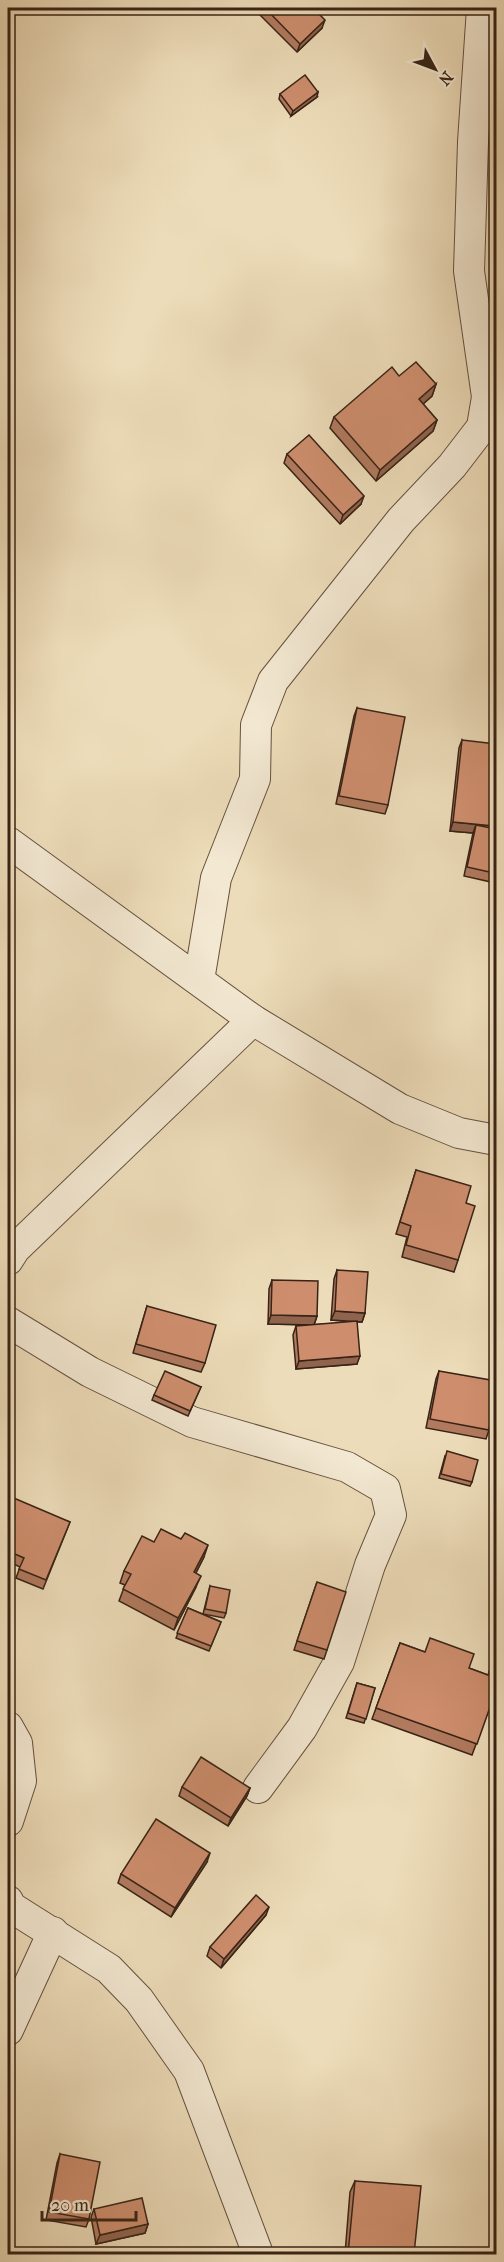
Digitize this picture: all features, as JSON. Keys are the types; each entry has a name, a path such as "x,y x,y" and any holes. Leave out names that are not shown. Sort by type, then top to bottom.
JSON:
{"street":[{"path":"199,980 216,878 255,779 256,724 273,681 401,520 452,466 482,427 487,397 469,271 473,142 482,8"},
{"path":"8,842 254,1020 400,1109 459,1133 496,1140"},
{"path":"8,1260 15,1249 254,1020"},
{"path":"8,1322 90,1372 192,1422 347,1467 385,1488 391,1515 370,1565 339,1662 302,1728 258,1788"},
{"path":"8,1726 17,1743 21,1781 8,1821"},
{"path":"8,1901 11,1907 109,1969 139,2000 189,2071 258,2254"},
{"path":"8,2030 53,1932"}],"building":[{"path":"265,8 313,8 325,20 300,44"},
{"path":"305,75 318,92 293,111 280,94"},
{"path":"416,362 436,384 419,399 437,420 380,470 334,417 392,367 399,376"},
{"path":"309,435 364,496 343,515 287,454"},
{"path":"357,708 405,717 388,805 339,796"},
{"path":"462,740 496,744 494,826 453,822"},
{"path":"476,825 496,829 494,873 467,867"},
{"path":"416,1170 471,1186 466,1203 475,1206 458,1260 406,1245 411,1226 400,1222"},
{"path":"337,1270 368,1272 365,1313 335,1311"},
{"path":"272,1280 318,1281 317,1316 271,1315"},
{"path":"147,1306 216,1325 205,1363 136,1344"},
{"path":"357,1321 360,1356 299,1361 296,1326"},
{"path":"165,1371 201,1387 190,1411 154,1395"},
{"path":"439,1371 496,1381 489,1430 430,1419"},
{"path":"447,1451 478,1460 472,1482 441,1474"},
{"path":"9,1496 70,1522 46,1580 19,1569 24,1558 8,1551"},
{"path":"161,1529 181,1539 185,1533 208,1545 194,1572 201,1576 178,1618 123,1589 131,1574 124,1571 142,1536 154,1542"},
{"path":"317,1582 346,1592 327,1650 297,1641"},
{"path":"210,1586 230,1590 226,1613 205,1609"},
{"path":"188,1608 221,1622 211,1646 177,1633"},
{"path":"430,1638 474,1654 469,1668 496,1678 496,1690 477,1744 376,1708 400,1643 425,1652"},
{"path":"496,1651 496,1674 489,1672"},
{"path":"357,1683 375,1688 366,1719 348,1713"},
{"path":"201,1757 250,1788 231,1818 182,1787"},
{"path":"156,1819 210,1853 175,1908 121,1874"},
{"path":"256,1895 269,1907 224,1959 210,1947"},
{"path":"60,2154 100,2162 89,2219 49,2212"},
{"path":"355,2181 421,2186 414,2254 348,2254"},
{"path":"142,2198 148,2224 100,2235 94,2209"}]}
